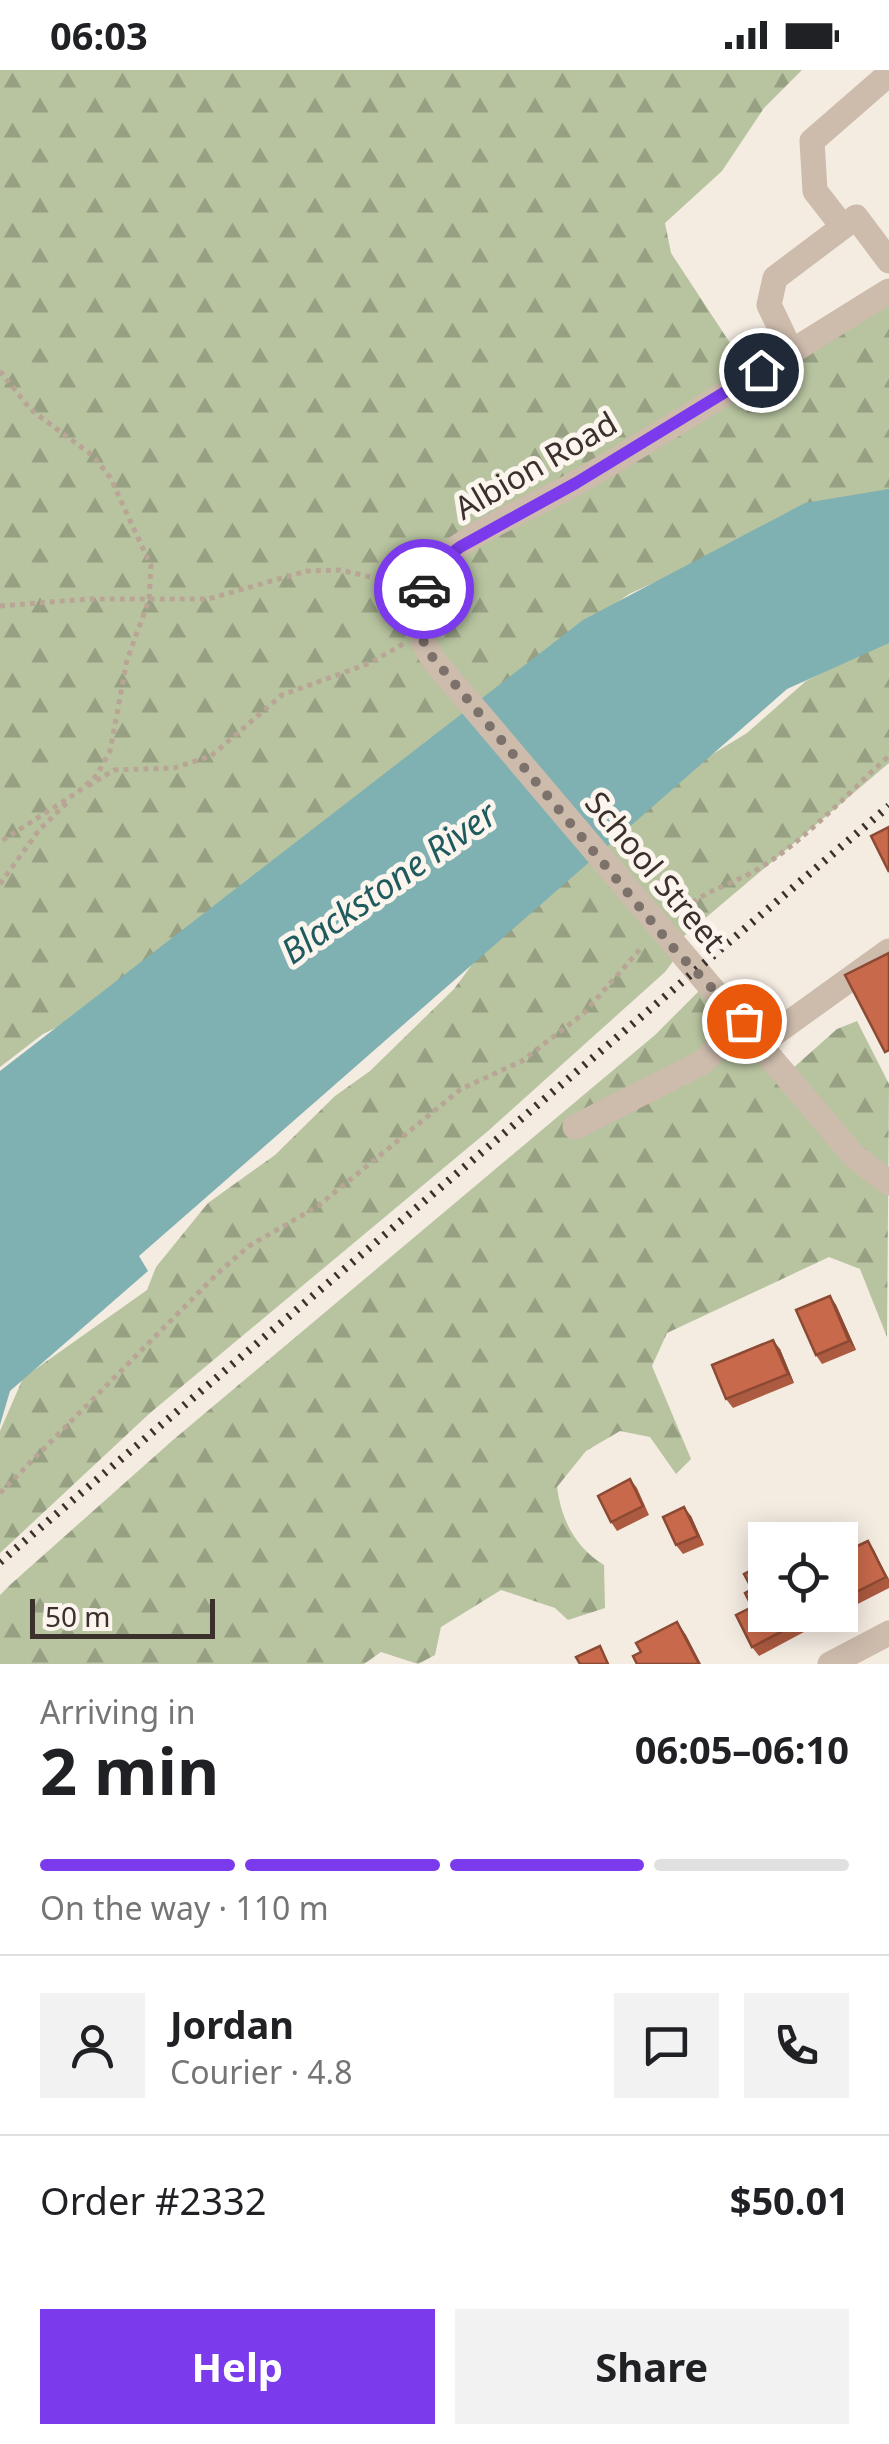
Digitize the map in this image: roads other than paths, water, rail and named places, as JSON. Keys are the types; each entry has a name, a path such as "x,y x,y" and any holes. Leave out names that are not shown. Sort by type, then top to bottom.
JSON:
{"street":[{"path":"842,228 815,191 812,140 889,74"},
{"path":"792,351 770,305 774,278 856,218 889,262"},
{"name":"Albion Road","path":"534,778 450,678 419,634 418,615 424,589 438,564 460,547 576,483 889,291"},
{"name":"School Street","path":"534,778 659,930 744,1021 850,1149 889,1183"},
{"path":"761,1043 889,952"},
{"path":"575,1127 703,1062 744,1021"},
{"path":"830,1664 889,1633"}],"water":[{"name":"Blackstone River","path":"889,489 889,643 787,689 139,1256 148,1271 10,1391 0,1425 0,1071 583,620 805,503"}],"railway":[{"path":"0,1562 889,806"}]}
